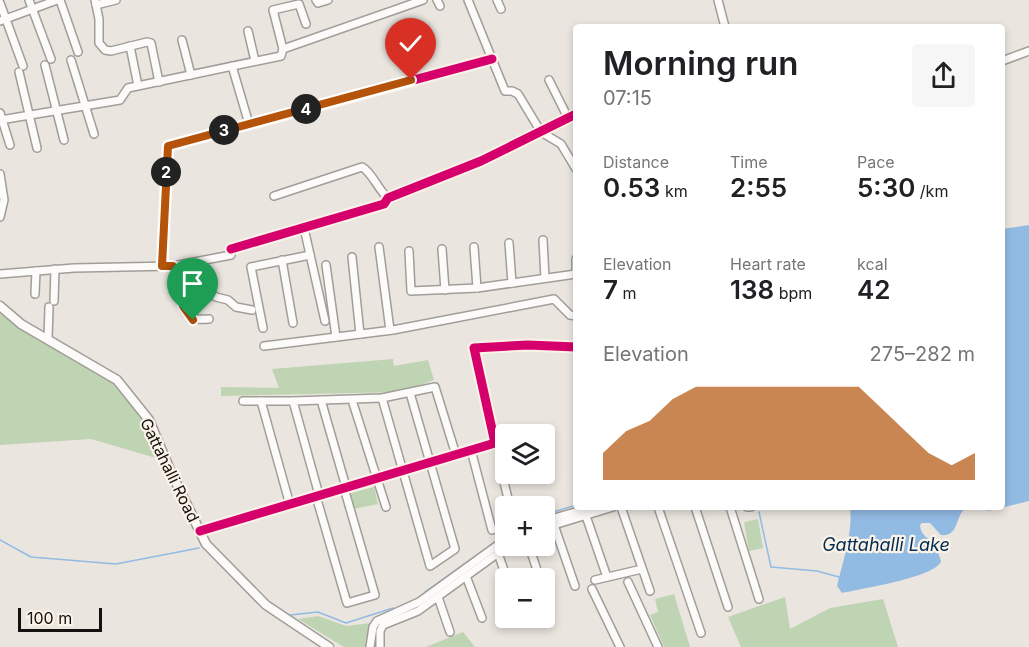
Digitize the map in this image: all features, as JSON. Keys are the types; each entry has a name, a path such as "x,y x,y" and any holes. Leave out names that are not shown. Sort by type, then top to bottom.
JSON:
{"main road":[{"name":"Gattahalli Road","path":"0,306 21,324 117,380 149,420 170,470 206,544 266,605 329,647"}],"street":[{"path":"29,0 51,58"},
{"path":"3,20 59,0 78,52"},
{"path":"116,0 95,3 99,19 99,43 111,51 151,43 159,82"},
{"path":"316,0 318,3 328,0"},
{"path":"283,49 423,0"},
{"path":"468,0 505,91 518,94 541,132 561,144 573,164"},
{"path":"497,0 501,9"},
{"path":"718,0 724,24"},
{"path":"0,3 3,20 21,69 37,148"},
{"path":"10,145 1,118 120,100 128,88 281,56 283,49 273,10 288,3 299,4 306,24"},
{"path":"248,31 255,61"},
{"path":"182,40 191,75"},
{"path":"130,46 137,81"},
{"path":"1005,60 1029,51"},
{"path":"162,266 168,146 492,59"},
{"path":"71,60 94,134"},
{"path":"45,65 64,140"},
{"path":"232,66 249,124"},
{"path":"549,80 568,118"},
{"path":"0,274 56,269 173,266 231,252 384,204 388,198 481,161 573,116"},
{"path":"274,196 363,167 367,169 379,190 388,198"},
{"path":"0,174 4,200 0,217"},
{"path":"304,228 325,321"},
{"path":"543,240 545,278"},
{"path":"509,243 512,283"},
{"path":"379,247 390,330"},
{"path":"474,247 477,288"},
{"path":"442,249 446,290"},
{"path":"409,251 411,291 477,288 573,274"},
{"path":"263,328 251,267 310,255"},
{"path":"352,257 360,334"},
{"path":"282,260 293,323"},
{"path":"327,265 336,337"},
{"path":"173,266 188,290 183,306 189,316 197,320 209,319"},
{"path":"48,339 56,269"},
{"path":"35,294 36,271"},
{"path":"188,290 203,289 236,306 252,310"},
{"path":"264,346 390,330 554,299 573,316"},
{"path":"200,531 495,443 474,348 528,345 573,347"},
{"path":"243,401 382,399 435,387 456,455"},
{"path":"382,399 430,566 455,549 410,393"},
{"path":"261,400 290,505"},
{"path":"293,401 347,603 375,595 321,400"},
{"path":"352,400 386,507"},
{"path":"471,450 492,530"},
{"path":"555,518 582,510"},
{"path":"555,525 604,510"},
{"path":"622,510 650,591"},
{"path":"659,510 701,633"},
{"path":"696,510 728,607"},
{"path":"731,510 759,599"},
{"path":"586,516 607,577"},
{"path":"555,528 575,586"},
{"path":"370,647 373,627 377,621 419,602 495,547"},
{"path":"380,647 380,631 383,625 414,613 495,555"},
{"path":"595,580 642,569"},
{"path":"466,576 482,618"},
{"path":"628,582 658,647"},
{"path":"592,589 620,647"},
{"path":"438,597 450,632"}],"green space":[{"path":"0,309 35,338 109,379 140,415 156,458 91,439 0,445"},
{"path":"393,359 394,366 428,360 434,380 401,392 221,396 221,387 279,388 272,369"},
{"path":"374,487 378,504 353,509 348,494"},
{"path":"758,519 763,548 749,551 744,522"},
{"path":"674,594 690,647 664,647 650,615 658,612 655,599"},
{"path":"785,597 790,629 830,608 883,599 898,647 741,647 728,617"},
{"path":"318,616 346,626 371,623 371,640 365,647 344,647 298,619"},
{"path":"463,632 475,647 426,647"}],"water":[{"name":"Gattahalli Lake","path":"1029,225 1029,501 1005,507 1005,229"},
{"name":"Gattahalli Lake","path":"850,510 964,510 954,529 947,535 941,535 930,523 920,525 922,532 938,551 941,561 936,567 913,577 842,593 837,586 845,557"}],"waterway":[{"path":"555,512 573,506"},
{"path":"759,512 771,567 817,571 839,577"},
{"path":"0,540 31,557 116,564 199,548"},
{"path":"425,592 495,542"},
{"path":"290,615 318,612 346,623 393,608"}],"cycle path":[{"path":"162,266 168,146 492,59"},
{"path":"231,249 384,204 388,198 481,161 573,115"},
{"path":"200,531 495,443 474,348 528,345 573,347"}],"route":[{"path":"193,320 183,306 188,290 173,266 162,266 168,146 411,80"}]}
